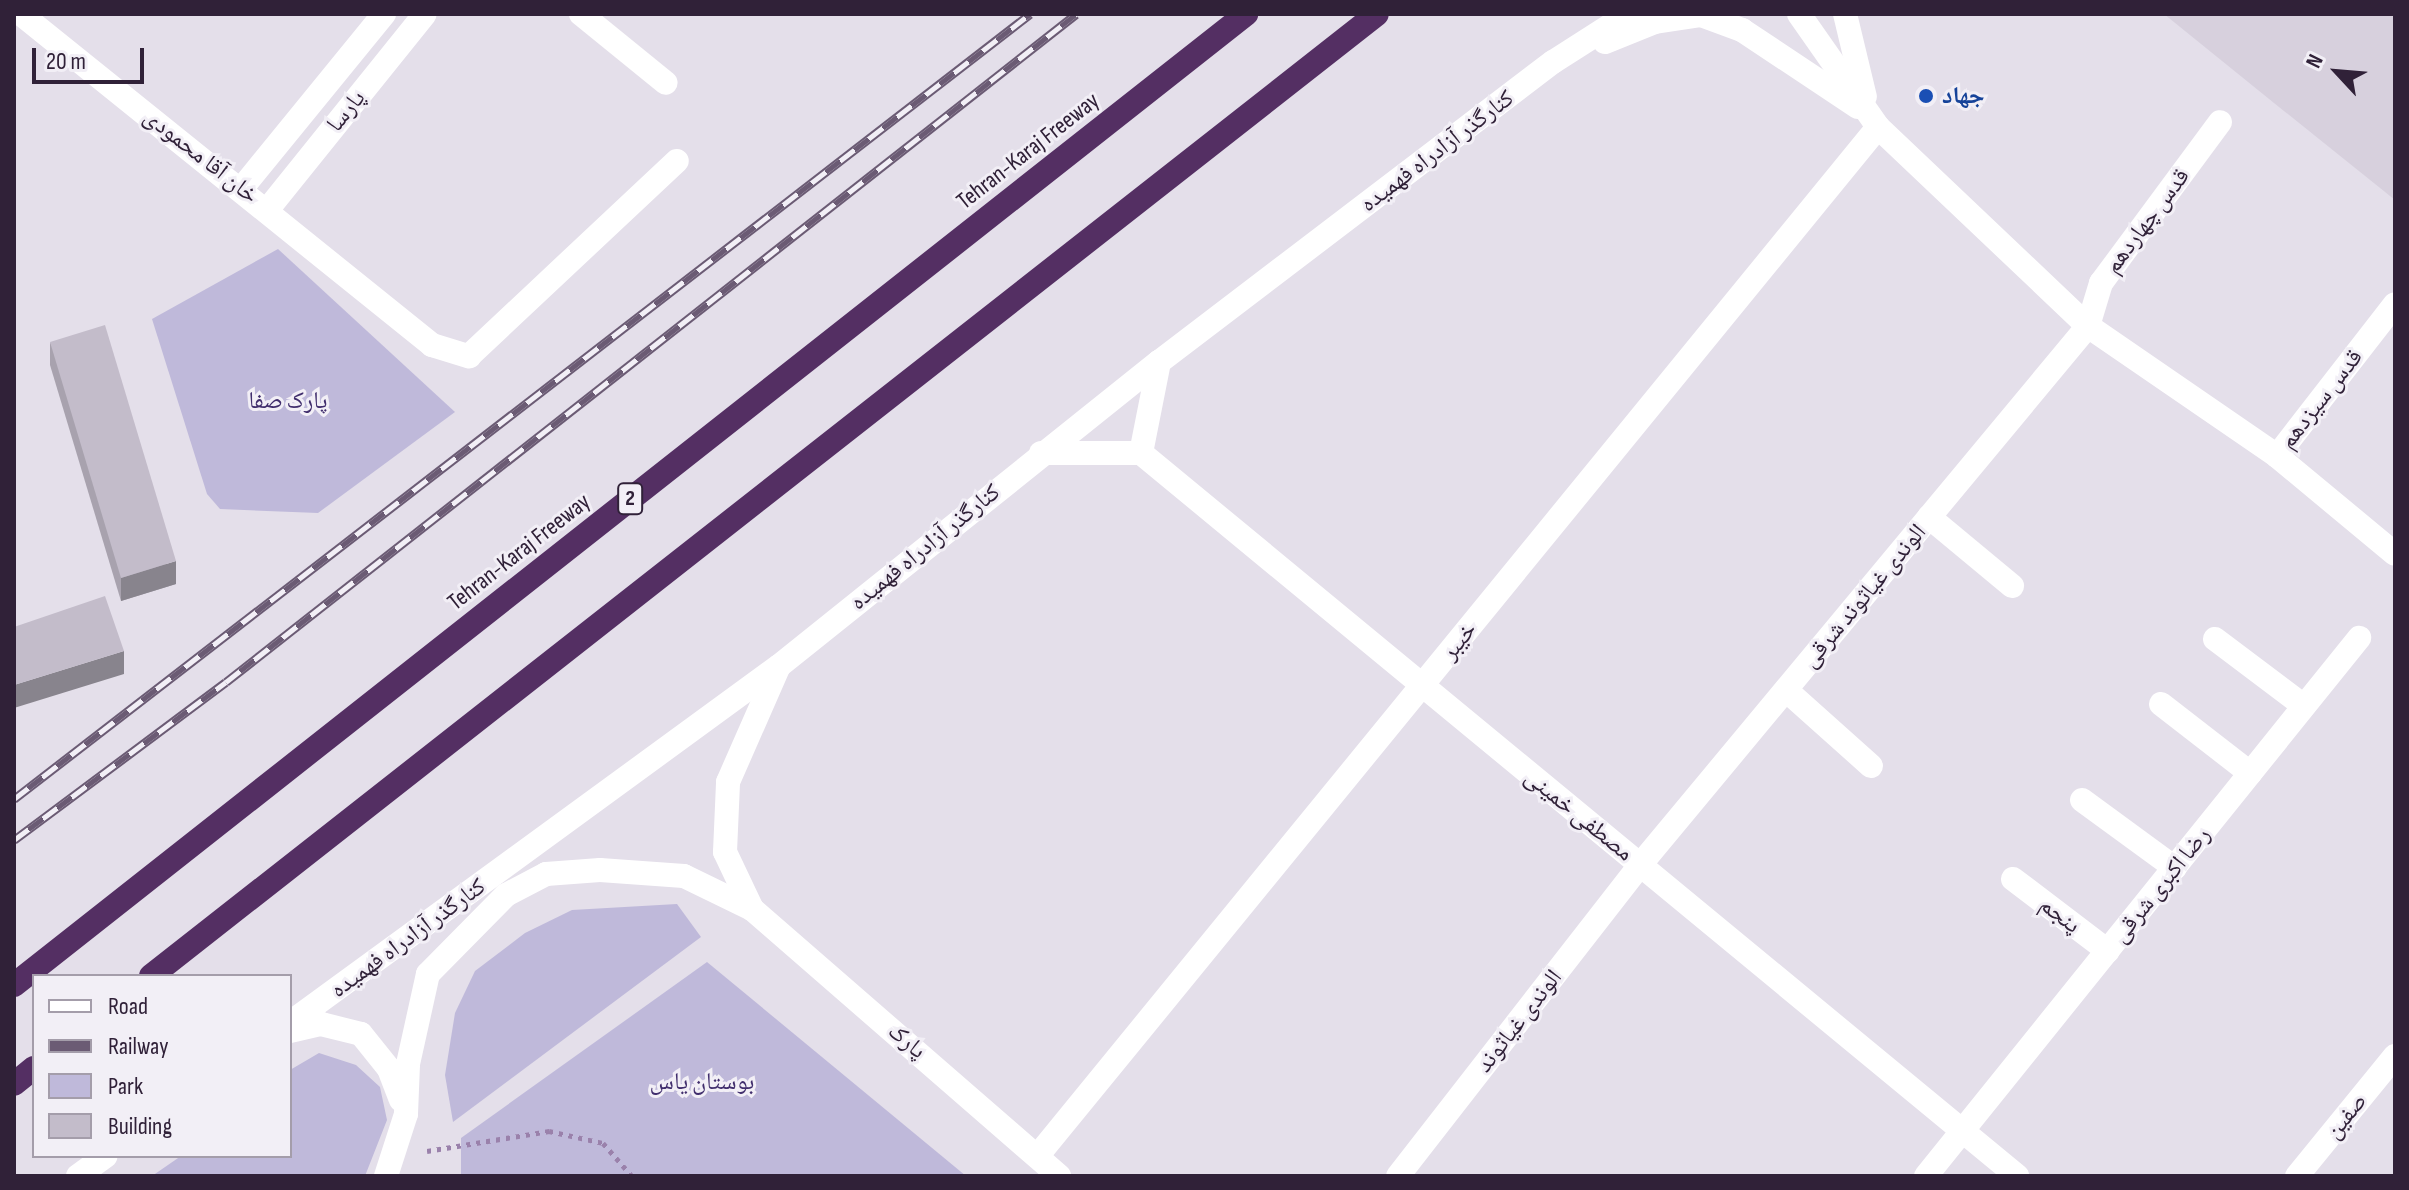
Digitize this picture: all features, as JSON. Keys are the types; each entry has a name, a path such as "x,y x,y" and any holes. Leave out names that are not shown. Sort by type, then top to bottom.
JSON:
{"highway":[{"name":"Tehran-Karaj Freeway","path":"14,985 1246,14"},
{"path":"154,974 1377,14"},
{"path":"14,1084 32,1070"}],"street":[{"name":"خان آقا محمودی","path":"21,14 242,188 432,345 469,356 677,161"},
{"name":"پارسا","path":"242,188 384,14"},
{"name":"پارسا","path":"268,209 425,14"},
{"path":"581,14 666,83"},
{"path":"1553,62 1628,14"},
{"path":"1799,14 1874,121"},
{"path":"1845,14 1874,121"},
{"path":"1553,62 1655,22 1701,15 1742,30 1874,121 2088,326 2277,456 2395,554"},
{"name":"کنارگذر آزادراه فهمیده","path":"292,1022 779,666 1041,453 1553,62"},
{"name":"خیبر","path":"1039,1154 1422,686 1874,121"},
{"name":"قدس چهاردهم","path":"2088,326 2101,283 2220,122"},
{"name":"قدس سیزدهم","path":"2277,456 2395,304"},
{"name":"الوندی غیاثوند شرقی","path":"1640,865 2088,326"},
{"path":"1041,453 1141,453 1159,362"},
{"name":"مصطفی خمینی","path":"1141,453 2017,1176"},
{"path":"1929,517 2012,586"},
{"name":"رضا اکبری شرقی","path":"1926,1176 2359,638"},
{"path":"2215,639 2304,706"},
{"path":"752,909 725,852 728,782 779,666"},
{"path":"1786,690 1871,766"},
{"path":"2161,704 2250,773"},
{"path":"2082,800 2175,868"},
{"path":"391,1166 406,1114 408,1064 428,974 584,810"},
{"name":"الوندی غیاثوند","path":"1398,1176 1640,865"},
{"path":"506,895 546,874 653,871 684,876 752,909"},
{"name":"پنجم","path":"2013,879 2108,951"},
{"name":"پارک","path":"752,909 1039,1154 1059,1176"},
{"path":"292,1031 321,1024 361,1034 389,1069 406,1114"},
{"name":"صفین","path":"2297,1176 2395,1056"},
{"path":"79,1176 103,1158"}],"path":[{"path":"391,1166 549,1131 603,1143 632,1176"}],"shaded area":[{"path":"2164,14 2395,14 2395,200 2274,103"}],"green space":[{"name":"پارک صفا","path":"278,249 455,412 318,513 220,509 207,494 152,319"},
{"path":"677,904 701,937 453,1122 445,1075 455,1013 475,971 525,933 572,910"},
{"name":"بوستان یاس","path":"707,962 966,1176 461,1176 461,1138"},
{"path":"319,1053 356,1065 380,1087 387,1120 365,1176 152,1176 178,1158 292,1158 292,1069"}],"building":[{"path":"105,325 176,561 121,578 50,342"},
{"path":"105,596 124,651 14,685 14,627"}],"railway":[{"path":"14,799 1030,14"},
{"path":"14,840 226,682 1076,14"}],"place":[{"name":"جهاد","path":"1926,96"}]}
